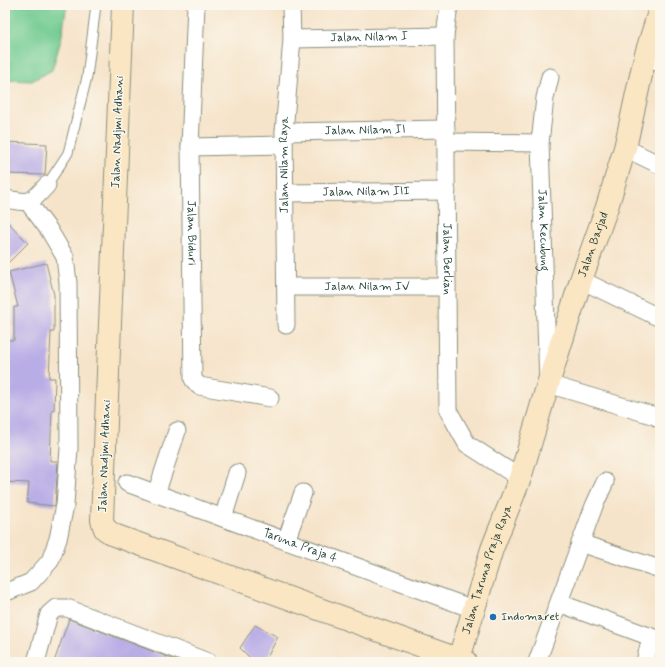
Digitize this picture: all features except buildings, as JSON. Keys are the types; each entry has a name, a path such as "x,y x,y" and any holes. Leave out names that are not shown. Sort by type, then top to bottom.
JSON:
{"main road":[{"name":"Jalan Nadjmi Adhani","path":"123,5 102,520 105,529 122,538 461,661"},
{"name":"Jalan Barjad","path":"520,478 581,280 607,207 653,60 660,9"},
{"name":"Jalan Taruna Praja Raya","path":"461,661 473,609 492,549 520,478"}],"street":[{"name":"Jalan Biduri","path":"196,5 190,147 193,378 199,386 270,398"},
{"name":"Jalan Nilam Raya","path":"286,324 284,139 292,39 291,5"},
{"name":"Jalan Berlian","path":"449,5 445,36 448,410 467,444 520,478"},
{"name":"Jalan Nilam I","path":"292,39 445,36"},
{"name":"Jalan Kecubung","path":"548,384 540,143 545,98 550,77"},
{"name":"Jalan Nilam II","path":"190,147 284,139 446,136 540,143"},
{"path":"625,148 660,165"},
{"path":"5,199 28,202 35,198 47,185"},
{"name":"Jalan Nilam III","path":"285,193 446,191"},
{"path":"5,591 9,591 31,582 50,561 58,539 65,505 69,448 68,283 65,257 49,230 28,202"},
{"path":"581,280 660,318"},
{"name":"Jalan Nilam IV","path":"286,287 448,287"},
{"path":"548,384 655,416 660,419"},
{"path":"156,494 177,431"},
{"path":"223,518 237,473"},
{"path":"537,662 560,603 580,543 605,482"},
{"name":"Taruna Praja 4","path":"127,483 473,609"},
{"path":"286,541 303,494"},
{"path":"580,543 660,569"},
{"path":"560,603 656,639 645,662"},
{"path":"36,662 49,614 56,608 67,608 208,662"}],"lane":[{"path":"47,185 68,153 87,77 96,5"}],"green space":[{"path":"5,5 67,5 61,40 52,70 32,81 5,80"}],"place":[{"name":"Indomaret","path":"493,617"}]}
